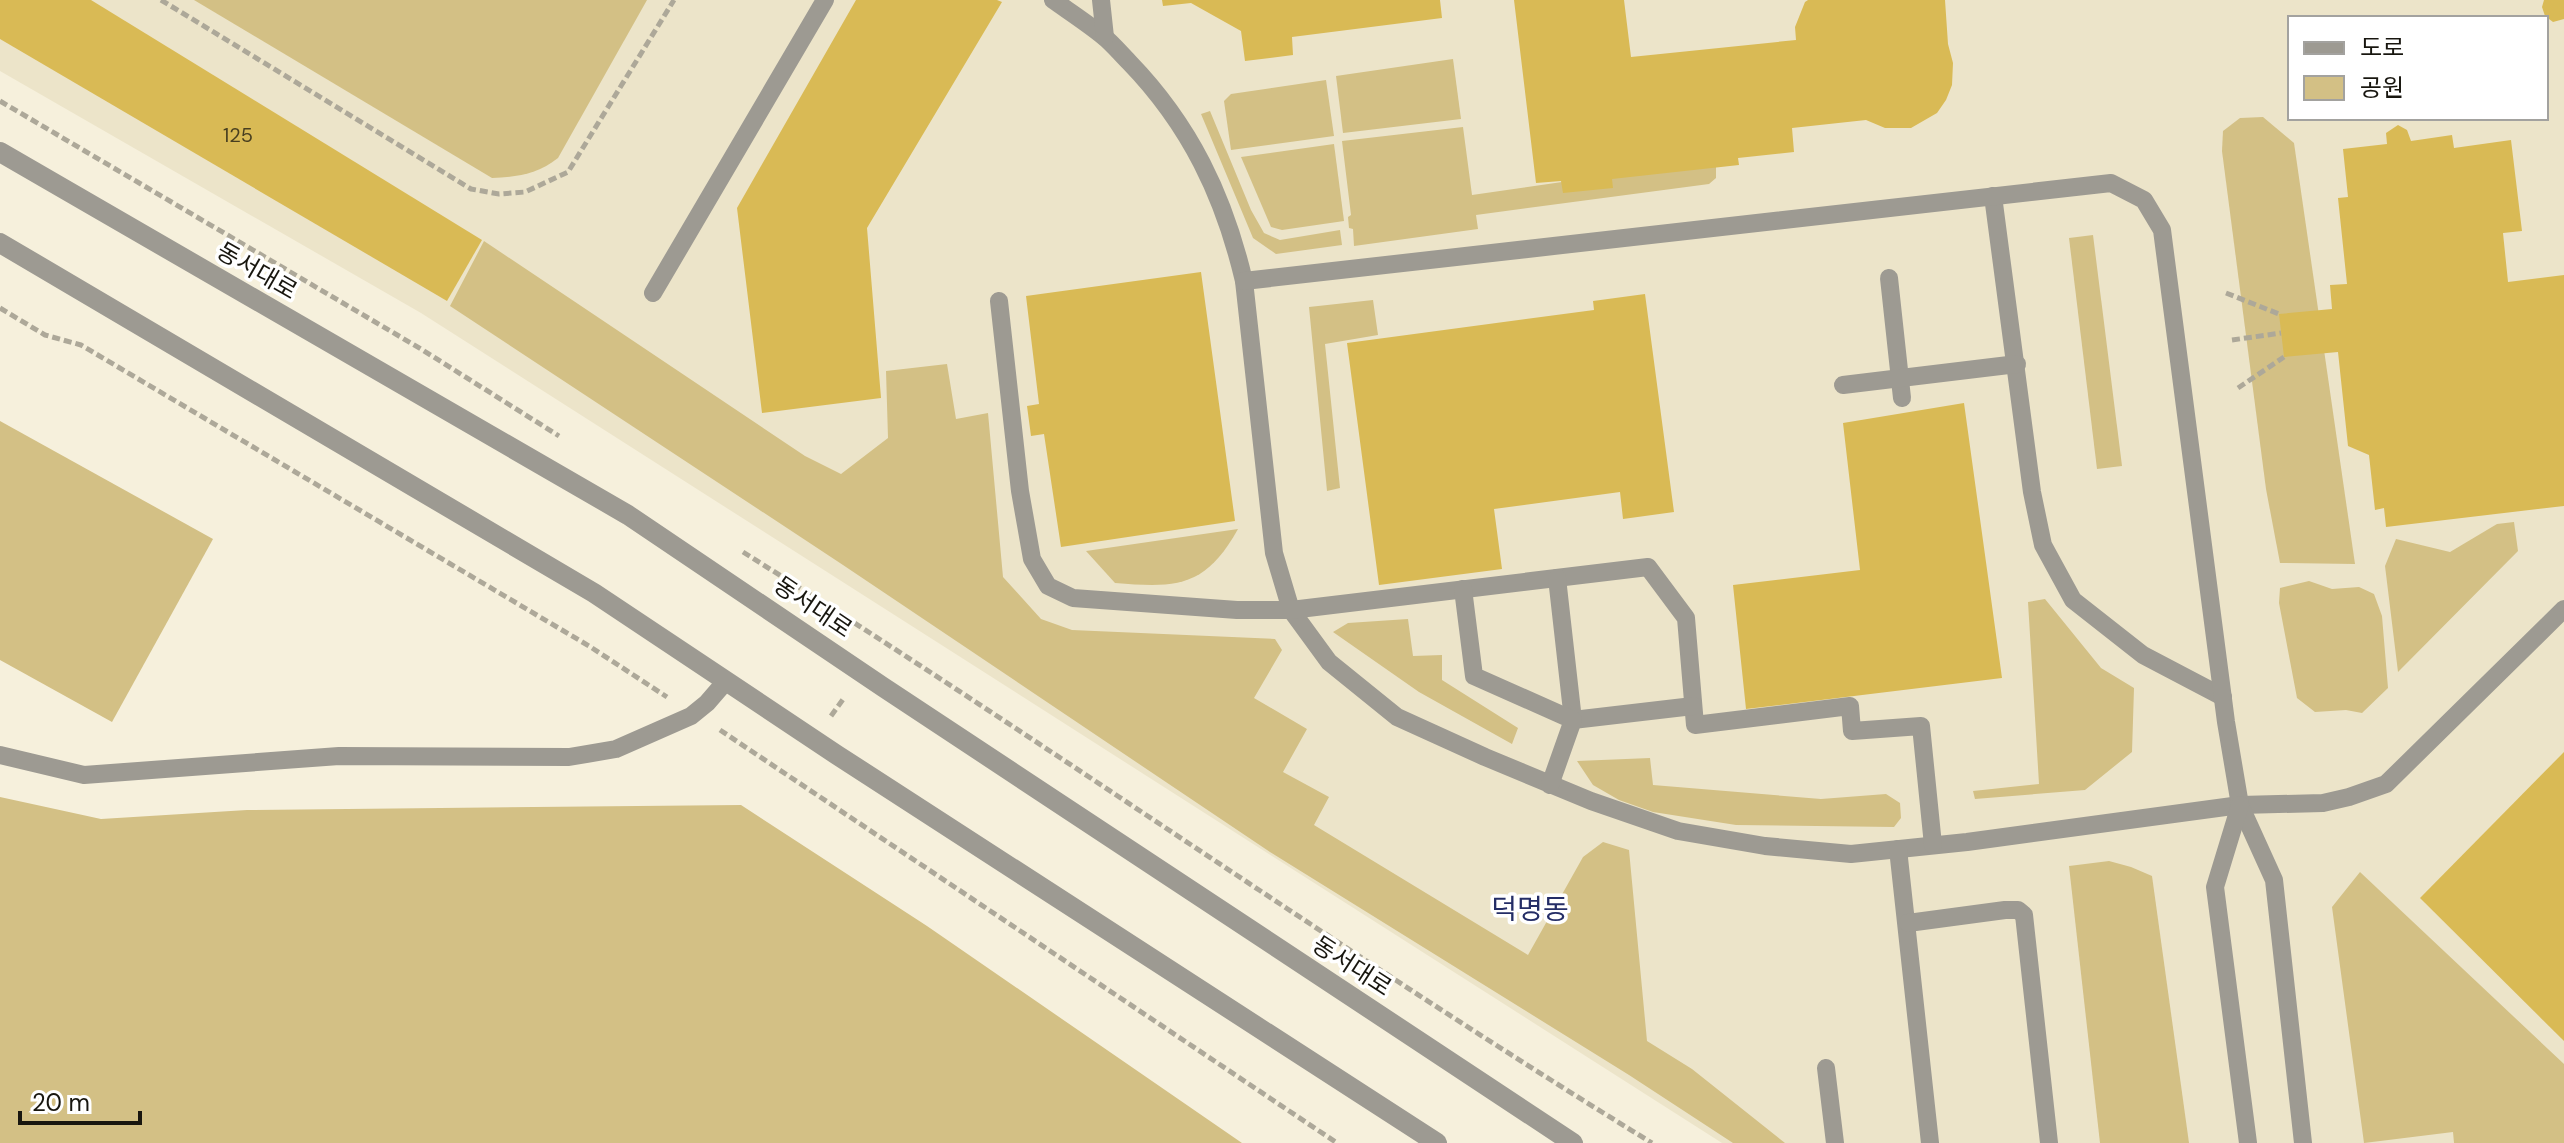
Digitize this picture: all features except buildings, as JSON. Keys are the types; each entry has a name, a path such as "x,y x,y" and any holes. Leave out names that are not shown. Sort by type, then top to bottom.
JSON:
{"street":[{"name":"동서대로","path":"0,152 628,515 1573,1143"},
{"path":"0,243 594,593 1437,1143"}],"lane":[{"path":"653,293 825,0"},
{"path":"1053,0 1105,37 1148,82 1186,131 1214,186 1235,242 1244,281 1274,553 1291,610 1329,662 1397,717 1550,785 1678,831 1765,846 1851,854 2240,805 2323,803 2386,784 2564,609"},
{"path":"1101,0 1105,37"},
{"path":"1244,281 2111,183 2144,200 2162,230 2240,805 2274,880 2303,1143"},
{"path":"1993,196 2032,492 2043,545 2073,600 2143,655 2223,697"},
{"path":"1889,278 1901,388"},
{"path":"999,301 1025,519 1032,559 1048,586 1073,598 1237,610 1291,610 1648,567 1686,618 1695,725 1850,706 1852,731 1921,726 1933,845"},
{"path":"1843,385 1901,388 2017,364"},
{"path":"1550,785 1573,720 1557,578"},
{"path":"1463,589 1474,676 1573,720 1693,706"},
{"path":"0,755 84,775 339,756 569,757 616,749 691,716 726,681"},
{"path":"2240,805 2215,887 2248,1143"},
{"path":"1898,849 1930,1143"},
{"path":"1908,923 2005,910 2018,910 2024,915 2049,1143"},
{"path":"1826,1068 1835,1143"}],"path":[{"path":"161,0 471,189 499,194 525,192 568,172 674,0"},
{"path":"0,101 421,349 566,441"},
{"path":"2226,293 2279,314"},
{"path":"0,308 45,335 81,345 589,646"},
{"path":"2232,340 2281,333"},
{"path":"2238,388 2284,357"},
{"path":"738,549 883,640 1527,1066 1652,1143"},
{"path":"790,776 883,640"},
{"path":"767,761 1337,1143"}],"shaded area":[{"path":"0,0 2564,0 2564,1143 1722,1143 421,313 0,71"}],"green space":[{"path":"194,0 647,0 558,158 527,174 492,178"},
{"path":"1453,59 1461,119 1343,133 1336,76"},
{"path":"1326,80 1334,136 1231,150 1224,101 1231,94"},
{"path":"1210,111 1251,210 1264,233 1280,240 1340,230 1342,245 1276,254 1253,238 1201,114"},
{"path":"2263,117 2294,143 2355,564 2280,563 2266,489 2222,151 2223,131 2240,118"},
{"path":"1463,127 1472,195 1707,161 1716,165 1716,178 1709,184 1476,215 1478,229 1354,246 1353,229 1349,228 1348,217 1351,215 1342,141"},
{"path":"1334,144 1344,221 1282,230 1271,227 1241,157"},
{"path":"2093,235 2122,466 2097,469 2069,238"},
{"path":"484,241 805,456 841,474 888,438 886,371 947,364 956,419 988,413 1003,577 1041,619 1072,630 1275,639 1282,650 1254,698 1307,729 1283,772 1329,797 1314,825 1528,955 1583,857 1603,842 1629,850 1647,1041 1692,1069 1785,1143 1733,1143 1270,852 450,306"},
{"path":"1373,300 1378,335 1325,344 1340,488 1327,491 1309,307"},
{"path":"0,421 213,539 112,722 0,660"},
{"path":"2514,522 2518,551 2398,672 2385,566 2396,539 2450,552 2497,524"},
{"path":"1238,529 1226,548 1201,573 1172,584 1115,583 1086,551"},
{"path":"2309,581 2332,589 2359,587 2374,594 2382,616 2388,688 2362,713 2346,710 2315,712 2297,698 2279,603 2280,588"},
{"path":"2045,599 2101,668 2134,688 2132,752 2085,790 1975,799 1973,791 2039,784 2028,602"},
{"path":"1408,619 1413,656 1442,655 1442,680 1518,728 1512,744 1419,692 1333,632 1348,623"},
{"path":"1650,758 1653,785 1821,799 1886,794 1900,803 1901,818 1894,827 1736,825 1653,812 1619,800 1593,785 1577,761"},
{"path":"0,797 101,819 247,810 741,805 927,926 1242,1143 0,1143"},
{"path":"2109,861 2152,876 2189,1143 2100,1143 2069,866"},
{"path":"2360,872 2564,1064 2564,1143 2454,1143 2453,1132 2364,1143 2332,907"}],"district":[{"name":"덕명동","path":"1530,909"}]}
